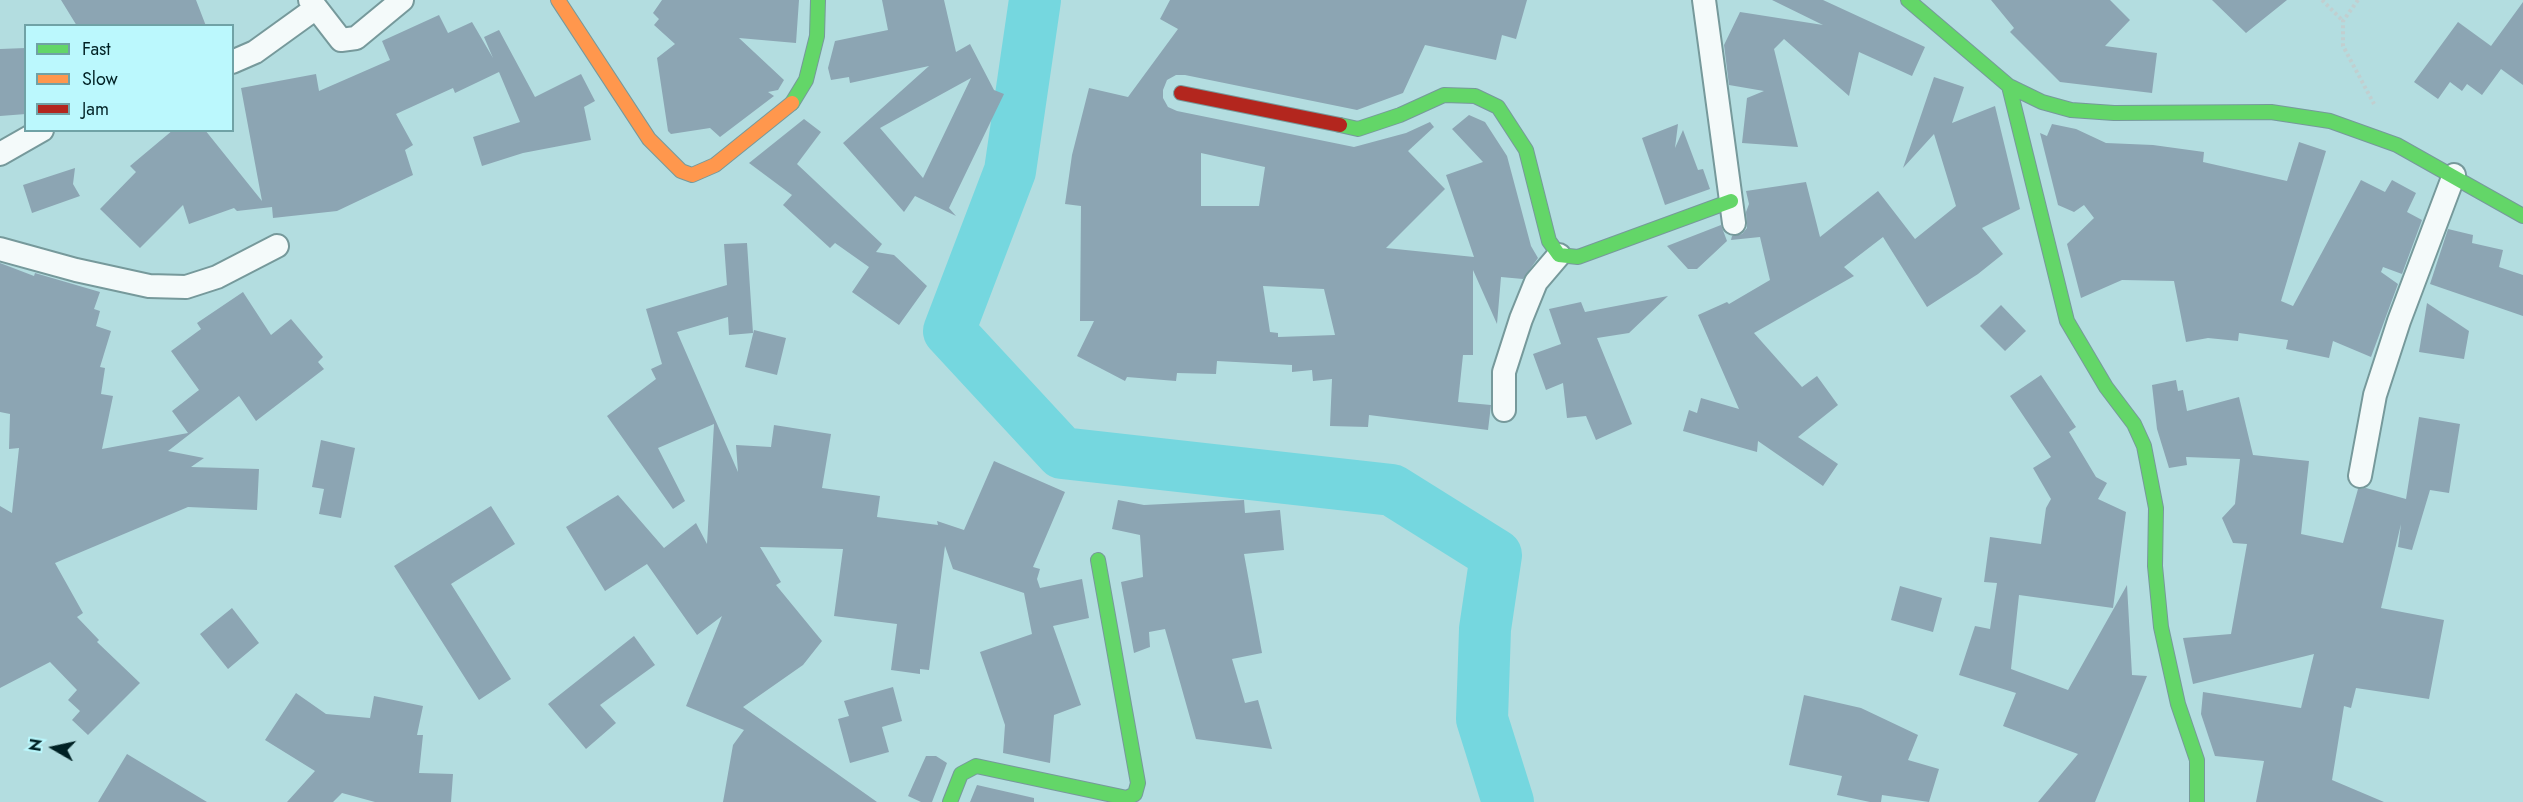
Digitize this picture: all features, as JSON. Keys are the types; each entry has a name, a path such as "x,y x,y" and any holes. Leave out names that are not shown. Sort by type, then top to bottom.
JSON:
{"street":[{"path":"234,61 255,52 313,4 341,40 356,38 402,0"},
{"path":"558,0 649,139 681,171 692,175 715,165 790,108 806,80 817,36 818,0"},
{"path":"1181,93 1358,129 1400,115 1444,94 1475,96 1498,107 1526,150 1549,241 1559,255 1578,257 1733,212 1704,0"},
{"path":"1908,0 2009,86 2042,102 2071,110 2114,113 2271,112 2330,121 2397,145 2454,175 2523,216"},
{"path":"2009,86 2067,321 2106,387 2134,424 2144,446 2156,508 2155,566 2161,627 2178,704 2197,760 2197,802"},
{"path":"0,154 38,132"},
{"path":"2360,476 2374,395 2454,175"},
{"path":"0,249 76,270 149,286 186,287 217,277 277,246"},
{"path":"1504,410 1504,372 1521,320 1536,282 1559,255"},
{"path":"950,802 961,774 968,768 976,766 1127,798 1135,794 1138,783 1098,560"}],"path":[{"path":"2322,0 2343,21"},
{"path":"2358,0 2343,21 2343,46 2397,145"}],"building":[{"path":"61,0 196,0 205,24 76,24"},
{"path":"662,0 799,0 796,43 739,38 784,80 778,90 768,92 774,96 720,137 710,128 671,134 668,131 657,58 675,44 654,25 659,19 653,13"},
{"path":"882,0 944,0 956,52 970,44 994,90 1004,94 949,208 956,216 915,196 904,212 843,143 929,66 850,83 849,77 831,80 828,68 835,41 888,30","holes":["971,78 923,178 880,128"]},
{"path":"1170,0 1527,0 1516,39 1502,35 1496,60 1425,45 1403,93 1357,110 1185,75 1176,75 1167,80 1163,90 1163,98 1168,107 1177,111 1354,147 1406,133 1430,122 1434,127 1408,151 1445,189 1386,248 1474,257 1446,175 1483,162 1452,129 1469,115 1485,122 1507,156 1531,246 1538,258 1523,279 1501,277 1497,324 1473,270 1473,355 1463,355 1458,402 1491,405 1488,430 1369,415 1368,427 1330,426 1332,379 1313,381 1312,370 1292,372 1292,365 1217,361 1216,374 1177,373 1176,381 1127,377 1125,381 1077,356 1094,321 1080,321 1081,206 1065,204 1072,155 1089,88 1128,97 1178,29 1160,19","holes":["1201,153 1265,167 1259,206 1201,206","1263,286 1324,289 1335,335 1278,337 1278,333 1270,332"]},
{"path":"1772,0 1823,0 1925,47 1912,76 1859,52 1849,96 1784,39 1774,49 1798,147 1742,143 1747,98 1764,91 1729,85 1724,45 1740,12 1823,25"},
{"path":"1991,0 2110,0 2130,20 2105,46 2157,53 2152,93 2060,82 2010,32 2014,28"},
{"path":"2212,0 2287,0 2246,33"},
{"path":"2523,2 2523,85 2501,69 2482,95 2467,84 2462,91 2450,82 2438,99 2414,82 2458,22 2491,46"},
{"path":"439,15 448,33 472,22 493,58 484,37 499,30 535,97 581,74 595,101 584,107 591,140 523,153 482,166 473,137 520,122 499,72 455,93 453,88 396,114 413,145 405,150 413,175 337,211 273,218 272,207 237,211 234,208 189,224 183,205 140,248 100,209 136,172 130,166 171,132 207,132 262,201 241,88 316,74 319,91 390,60 382,41"},
{"path":"24,48 24,114 0,116 0,49"},
{"path":"1934,77 1964,87 1952,123 1995,106 2020,209 1982,228 2003,254 1978,274 1927,307 1883,237 1844,267 1854,276 1754,333 1802,387 1817,376 1838,405 1798,437 1838,464 1823,486 1758,441 1757,452 1683,431 1689,410 1697,413 1701,398 1739,409 1698,315 1727,302 1729,304 1770,280 1760,237 1731,240 1732,236 1742,234 1747,228 1746,212 1749,204 1746,191 1806,182 1820,237 1878,191 1915,239 1956,206 1934,134 1903,168"},
{"path":"804,119 821,132 797,164 882,244 876,252 894,255 927,286 899,325 852,292 869,267 835,243 830,248 783,205 792,195 749,163"},
{"path":"1678,124 1675,148 1683,130 1698,170 1703,169 1710,189 1665,205 1642,138"},
{"path":"2052,124 2076,129 2106,143 2153,145 2204,152 2203,162 2287,181 2299,142 2326,151 2281,301 2293,306 2361,180 2385,192 2392,180 2416,193 2407,212 2422,220 2402,274 2383,267 2381,272 2398,284 2371,357 2333,341 2329,358 2286,349 2288,340 2239,333 2238,341 2208,338 2186,342 2174,281 2122,280 2081,298 2067,244 2094,218 2084,205 2074,212 2058,205 2040,133 2047,136"},
{"path":"75,168 73,184 80,196 32,213 23,185"},
{"path":"1721,225 1727,241 1697,269 1688,269 1667,246"},
{"path":"2448,229 2473,235 2472,243 2503,250 2499,267 2523,275 2523,316 2430,284"},
{"path":"747,243 753,333 729,335 728,317 677,332 738,472 736,445 771,447 774,425 831,434 822,488 880,496 877,517 938,525 937,521 964,530 994,461 1065,492 1033,567 1040,569 1037,579 1040,588 1082,579 1089,618 1053,626 1081,705 1054,715 1050,763 1003,753 1005,725 980,652 1032,634 1024,593 953,569 945,546 929,670 920,669 920,674 891,670 897,624 834,616 843,549 760,547 781,582 776,585 822,641 803,665 743,707 877,802 723,802 733,745 744,730 686,706 722,616 697,635 647,564 605,591 566,527 618,495 664,548 696,523 707,544 714,424 658,448 685,501 673,509 607,416 656,379 651,369 662,364 646,309 727,285 724,244"},
{"path":"0,263 34,276 35,273 100,292 94,309 100,311 96,326 111,331 100,367 105,368 101,394 113,396 102,449 188,433 172,411 199,390 171,351 201,329 197,323 243,292 271,335 291,319 323,357 318,362 324,369 256,421 239,396 168,451 204,458 191,467 259,469 257,510 188,507 55,563 83,613 77,617 99,640 97,642 140,683 88,735 72,720 80,711 68,700 77,690 50,662 0,688 0,506 12,513 19,448 9,449 10,414 0,412"},
{"path":"1668,296 1629,333 1597,338 1632,424 1596,440 1586,416 1567,418 1563,383 1546,390 1533,354 1561,344 1549,309 1581,302 1585,312"},
{"path":"2427,303 2469,331 2464,359 2419,352"},
{"path":"2001,305 2026,331 2005,351 1980,326"},
{"path":"754,330 786,338 777,375 745,367"},
{"path":"2041,375 2076,427 2069,432 2096,477 2107,483 2098,499 2126,512 2113,608 2019,595 2011,669 2068,690 2127,585 2132,675 2147,676 2095,802 2038,802 2078,754 2003,726 2016,693 1959,675 1975,626 1990,629 1997,583 1984,582 1990,537 2041,544 2046,508 2051,499 2033,468 2051,457 2010,396"},
{"path":"2176,380 2178,391 2183,390 2187,411 2239,397 2253,455 2309,461 2301,534 2343,543 2358,489 2366,488 2406,499 2419,417 2460,424 2449,493 2430,490 2412,550 2398,547 2401,524 2381,608 2444,620 2429,699 2356,688 2351,708 2344,706 2332,780 2384,802 2256,802 2264,761 2215,756 2201,714 2203,692 2301,708 2314,654 2193,684 2183,638 2231,634 2247,544 2233,543 2222,518 2235,504 2240,459 2186,457 2187,465 2169,468 2157,429 2152,385"},
{"path":"321,440 355,448 341,518 319,514 324,489 312,487"},
{"path":"1118,500 1144,505 1244,500 1245,513 1280,510 1284,550 1244,554 1262,653 1232,659 1245,703 1258,700 1272,749 1196,739 1165,629 1149,632 1150,647 1134,653 1121,582 1143,577 1140,535 1112,529"},
{"path":"491,506 515,544 451,584 511,679 479,700 394,566"},
{"path":"1900,586 1942,598 1933,632 1891,620"},
{"path":"232,608 259,643 228,669 200,634"},
{"path":"634,636 655,665 600,705 616,723 586,749 548,704"},
{"path":"893,687 902,721 882,727 889,752 850,763 838,719 849,716 844,701"},
{"path":"296,693 326,714 370,718 374,696 423,706 417,735 423,735 419,773 453,774 451,802 375,802 342,793 333,802 287,802 315,771 265,740"},
{"path":"1804,695 1861,708 1918,735 1908,760 1939,769 1929,802 1882,795 1881,802 1870,802 1837,795 1842,776 1789,765"},
{"path":"127,754 207,802 98,802"},
{"path":"926,756 936,756 947,763 932,802 921,802 908,796"},
{"path":"977,785 1034,798 1034,802 970,802"}],"waterway":[{"path":"1035,0 1010,171 949,331 1062,453 1392,490 1496,555 1485,629 1482,719 1508,802"}],"traffic: fast":[{"path":"792,103 806,80 817,36 818,0"},
{"path":"1908,0 2009,86 2042,102 2071,110 2114,113 2271,112 2330,121 2397,145 2523,216"},
{"path":"2009,86 2067,321 2106,387 2134,424 2144,446 2156,508 2155,566 2161,627 2178,704 2197,760 2197,802"},
{"path":"1340,125 1358,129 1400,115 1444,95 1475,96 1498,107 1526,150 1549,241 1559,255 1578,257 1731,201"},
{"path":"950,802 961,774 976,766 1127,798 1135,794 1138,783 1098,560"}],"traffic: slow":[{"path":"558,0 649,139 681,171 692,175 715,165 792,103"}],"traffic: jam":[{"path":"1181,93 1340,125"}]}
